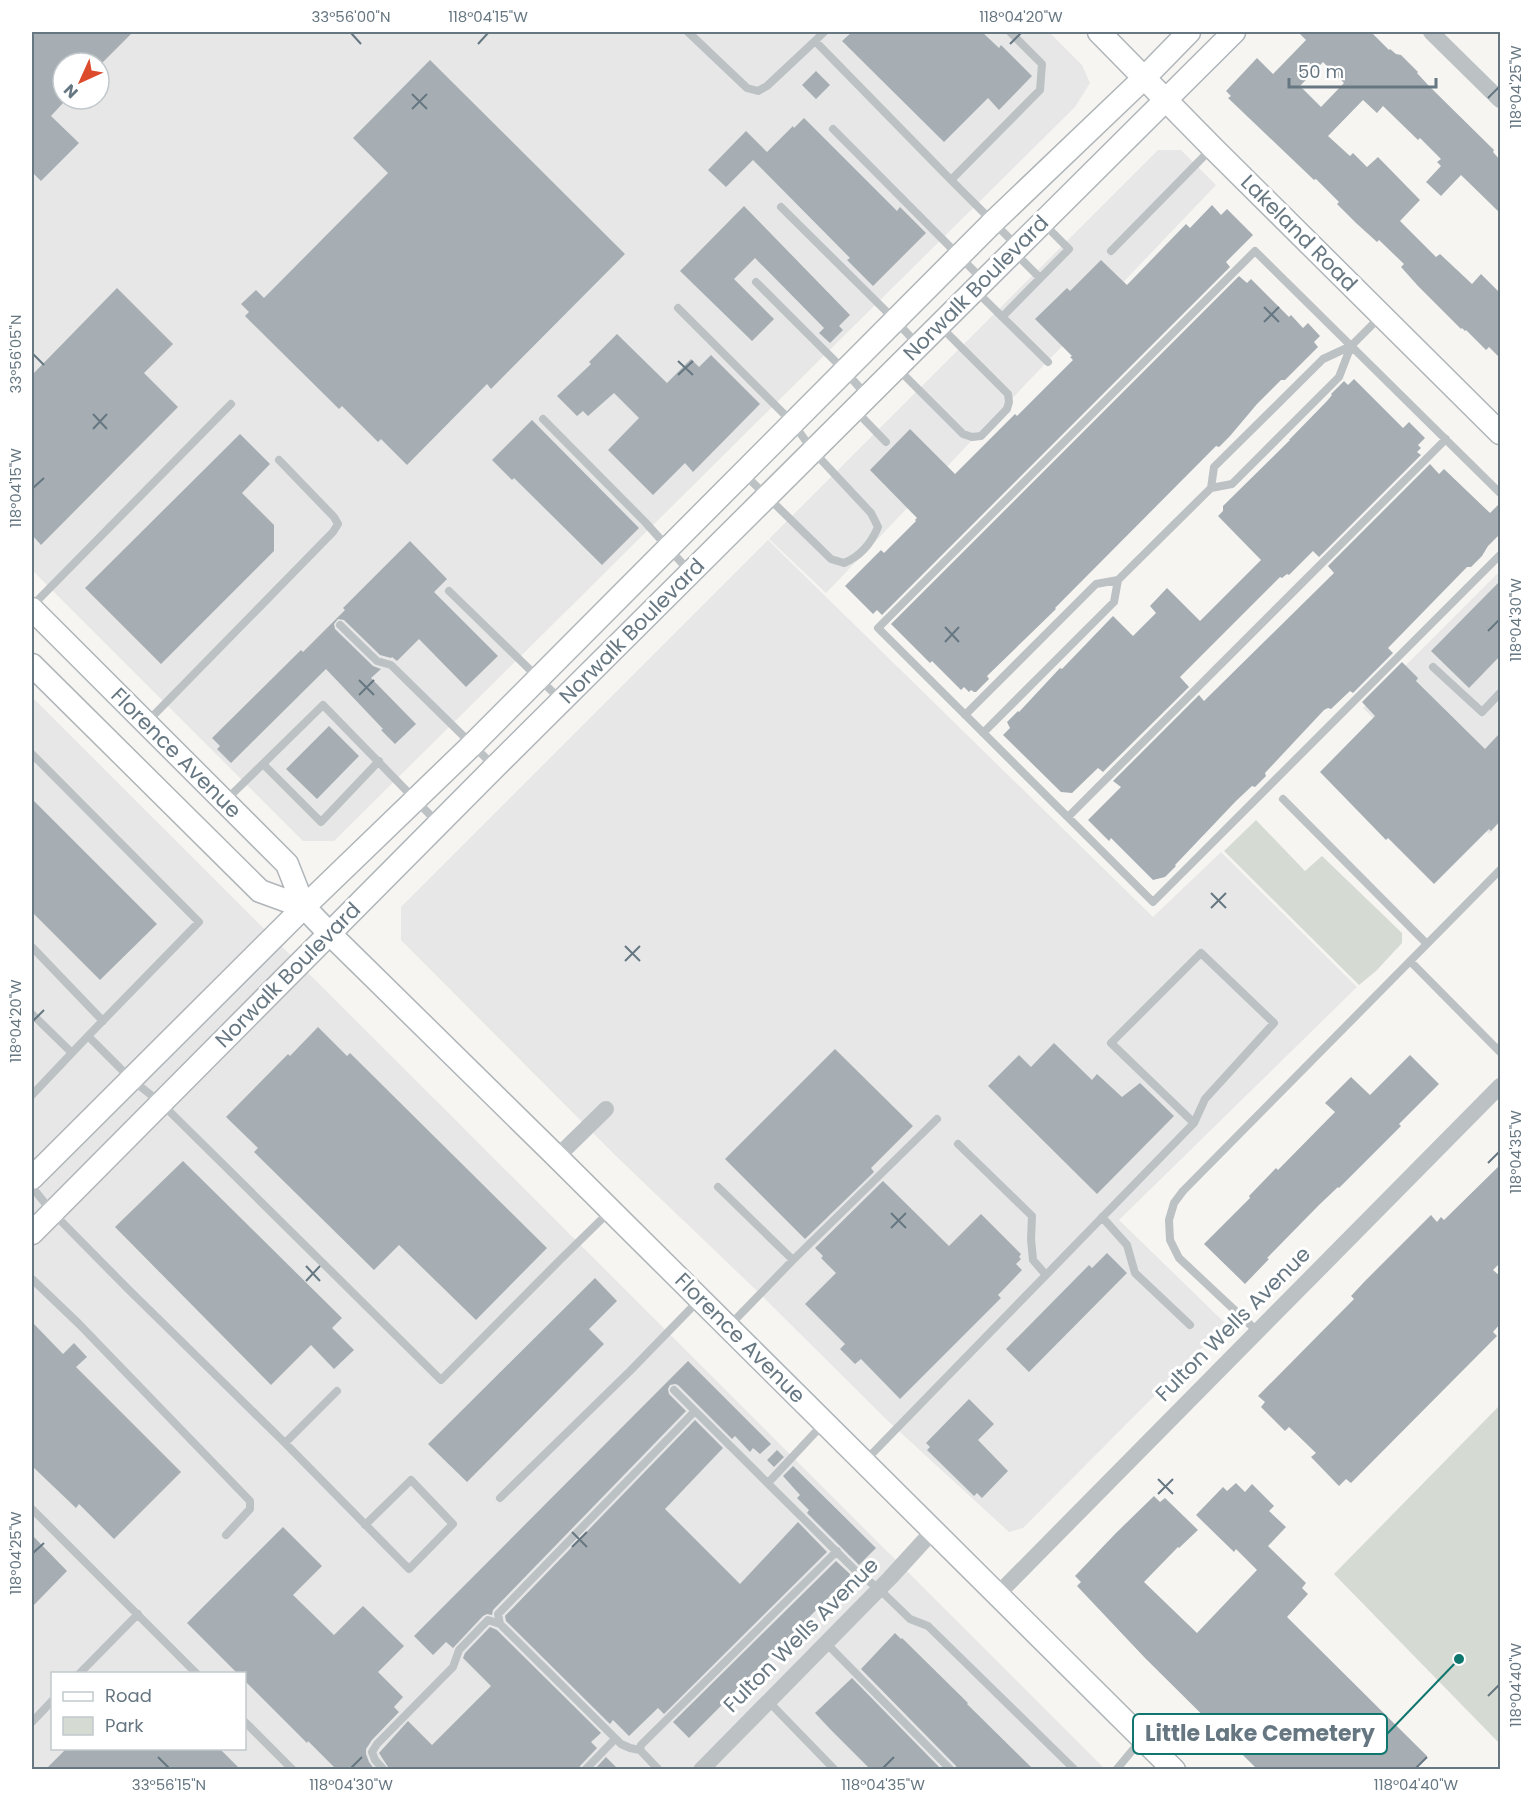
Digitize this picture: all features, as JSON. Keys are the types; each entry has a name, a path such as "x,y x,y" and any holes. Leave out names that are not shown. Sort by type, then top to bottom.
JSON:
{"main road":[{"name":"Lakeland Road","path":"1099,32 1500,433"},
{"name":"Norwalk Boulevard","path":"32,1178 539,678 992,223 1189,32"},
{"name":"Norwalk Boulevard","path":"32,1233 766,496 1234,32"},
{"name":"Florence Avenue","path":"32,608 287,864 304,908 612,1210 1174,1770"},
{"name":"Florence Avenue","path":"32,665 260,891 304,908"}],"street":[{"path":"1431,32 1500,100"},
{"name":"Fulton Wells Avenue","path":"997,1596 1500,1086"},
{"path":"557,1156 606,1109"},
{"name":"Fulton Wells Avenue","path":"705,1768 933,1531"}],"lane":[{"path":"688,32 747,88 758,91 767,86 824,32"},
{"path":"951,180 1040,90 1042,64 1010,32"},
{"path":"814,41 951,180 1040,278"},
{"path":"833,129 958,257 1002,317 1048,362"},
{"path":"1111,251 1212,147"},
{"path":"782,207 896,320 918,346"},
{"path":"1002,317 1069,249 1042,222"},
{"path":"1500,493 1255,251 878,628 1153,903 1500,555"},
{"path":"756,282 845,371 860,403 886,442"},
{"path":"678,308 793,423 813,451 871,513 878,526 873,539 856,558 844,563 831,559 743,473"},
{"path":"1211,488 1214,467 1323,359 1351,346 1381,316"},
{"path":"896,367 963,434 972,437 981,436 1007,409 1008,394 939,325"},
{"path":"965,715 1096,584 1118,580 1211,488 1232,484 1339,377 1351,346"},
{"path":"32,608 231,404"},
{"path":"543,419 691,572"},
{"path":"1068,817 1446,439"},
{"path":"146,723 333,532 338,524 334,517 279,460"},
{"path":"983,733 1114,602 1118,580"},
{"path":"449,591 562,701"},
{"path":"340,625 376,661 391,665 495,767"},
{"path":"1433,667 1482,712 1500,693"},
{"path":"225,802 323,705 439,824"},
{"path":"32,754 199,922 32,1095"},
{"path":"263,764 321,822 379,761"},
{"path":"1283,799 1427,944"},
{"path":"1258,1332 1179,1258 1170,1240 1169,1220 1174,1203 1183,1191 1500,870"},
{"path":"32,946 103,1021"},
{"path":"864,1462 1194,1123 1205,1099 1274,1023 1201,952 1111,1042 1194,1123"},
{"path":"1410,961 1500,1052"},
{"path":"32,1014 72,1053"},
{"path":"88,1036 131,1079 161,1103 441,1380 612,1210"},
{"path":"729,1327 793,1260 937,1119"},
{"path":"958,1144 1032,1216 1030,1239 1033,1260 1046,1275"},
{"path":"32,1187 52,1212 285,1443 365,1525 408,1569 453,1524 411,1480 365,1525"},
{"path":"718,1187 793,1260"},
{"path":"1102,1217 1127,1245 1135,1273 1190,1325"},
{"path":"32,1279 79,1324 250,1501 250,1509 226,1535"},
{"path":"500,1498 700,1299"},
{"path":"674,1390 856,1571 879,1589 910,1619 928,1626 1075,1770"},
{"path":"285,1443 337,1391"},
{"path":"500,1624 498,1614 503,1606 695,1411"},
{"path":"768,1482 825,1423"},
{"path":"32,1509 195,1672"},
{"path":"640,1750 641,1744 837,1551"},
{"path":"81,1672 138,1614"},
{"path":"384,1770 375,1760 372,1752 376,1744 453,1667 459,1650 488,1620 500,1624 615,1739 630,1748 640,1750 659,1770"},
{"path":"826,1643 951,1770"},
{"path":"768,1701 835,1770"},
{"path":"32,1722 51,1702"},
{"path":"246,1723 293,1770"},
{"path":"1116,1770 1143,1738"},
{"path":"585,1770 615,1739"}],"shaded area":[{"path":"32,32 1049,32 1082,65 1090,83 1075,107 334,841 303,841 32,570"},
{"path":"1158,150 1181,150 1216,185 826,593 769,539"},
{"path":"768,540 1153,917 1221,852 1357,987 1119,1220 1226,1324 1023,1528 1009,1532 888,1421 617,1157 401,940 401,907"},
{"path":"1500,571 1500,822 1489,834 1363,708"},
{"path":"32,697 1105,1769 32,1769"}],"green space":[{"path":"1256,820 1305,871 1322,856 1402,933 1402,943 1376,971 1359,985 1224,851"},
{"path":"1500,1405 1500,1744 1334,1574"}],"building":[{"path":"32,32 133,32 111,54 111,51 51,51 51,111 56,111 51,116 79,143 41,181 32,172"},
{"path":"852,32 982,32 999,48 1001,45 1032,76 999,110 988,98 944,142 842,41"},
{"path":"1298,32 1371,32 1389,50 1401,55 1494,150 1493,152 1500,160 1500,213 1461,175 1441,196 1426,182 1441,166 1437,162 1441,159 1383,106 1377,113 1363,100 1328,136 1350,156 1353,153 1367,167 1378,157 1420,200 1400,221 1436,257 1440,254 1472,284 1481,274 1500,293 1500,358 1489,347 1486,350 1466,330 1461,329 1401,267 1404,264 1379,240 1377,242 1356,223 1316,179 1314,180 1228,98 1231,96 1226,91 1257,58 1273,74 1306,40","holes":["1323,62 1344,83 1321,107 1300,86"]},
{"path":"430,60 625,254 491,389 487,384 407,465 381,439 378,442 342,406 339,409 245,316 249,312 241,304 256,290 264,298 388,173 353,138"},
{"path":"816,71 830,85 816,99 802,85"},
{"path":"804,118 897,211 900,207 926,233 873,286 847,260 850,258 753,160 726,187 708,170 746,131 767,152"},
{"path":"1212,205 1221,215 1227,209 1253,235 1226,262 1230,267 882,615 877,610 873,614 845,586 881,550 884,553 917,518 870,470 910,429 955,474 1073,360 1070,357 1072,356 1035,319 1067,288 1070,291 1101,260 1127,285 1186,224 1190,228"},
{"path":"744,206 850,315 839,326 843,330 830,343 819,333 824,328 755,258 734,279 774,319 752,341 680,271"},
{"path":"1239,276 1247,283 1251,279 1303,328 1308,323 1320,336 1314,342 1318,347 1285,380 1281,380 1230,436 1219,447 1216,446 987,676 989,679 976,692 971,690 969,692 964,687 961,690 891,624"},
{"path":"117,288 173,344 144,373 178,407 41,545 32,535 32,375"},
{"path":"617,334 667,383 691,359 699,367 711,355 760,404 693,472 685,463 653,495 608,450 639,418 614,393 588,416 583,411 577,416 557,396 591,364 589,362"},
{"path":"1354,379 1403,428 1409,422 1425,438 1418,445 1421,448 1417,452 1421,455 1319,557 1313,551 1289,575 1280,577 1180,677 1189,687 1103,772 1098,768 1072,793 1061,792 1003,735 1010,728 1007,722 1113,616 1133,636 1156,613 1150,606 1167,588 1200,621 1261,560 1218,516 1223,511 1223,506 1290,440 1344,381 1348,385"},
{"path":"532,420 639,528 602,565 514,478 512,480 492,460"},
{"path":"240,434 270,464 242,493 274,525 274,551 161,664 85,588"},
{"path":"1430,464 1439,474 1444,469 1490,513 1500,503 1500,534 1482,556 1471,567 1467,567 1388,648 1393,653 1353,693 1350,691 1331,709 1324,710 1265,773 1266,776 1236,801 1165,877 1153,880 1111,838 1109,841 1088,820 1121,787 1113,781 1199,695 1204,701 1334,573 1328,566"},
{"path":"410,541 447,579 434,592 498,656 466,687 419,639 397,661 392,657 380,655 344,620 338,619 334,624 335,629 373,666 381,669 371,678 416,724 395,744 326,669 231,763 217,749 220,746 212,738 301,650 303,652"},
{"path":"1500,581 1500,656 1469,688 1431,651"},
{"path":"1402,662 1418,678 1416,681 1485,749 1500,733 1500,821 1491,831 1489,829 1434,884 1388,838 1386,840 1320,772 1375,716 1362,702"},
{"path":"329,726 359,756 317,799 286,769"},
{"path":"32,799 157,924 100,980 32,912"},
{"path":"318,1027 347,1056 350,1053 547,1248 476,1320 399,1245 374,1270 254,1152 258,1148 226,1117"},
{"path":"1054,1043 1092,1080 1097,1074 1122,1097 1140,1083 1174,1116 1097,1194 988,1086 1019,1055 1031,1067"},
{"path":"835,1049 913,1126 871,1168 874,1172 805,1239 725,1159"},
{"path":"1410,1055 1439,1084 1399,1124 1401,1126 1267,1258 1269,1259 1245,1284 1204,1244 1276,1168 1278,1170 1335,1112 1325,1103 1351,1077 1370,1095"},
{"path":"183,1161 342,1318 332,1328 354,1350 334,1369 311,1345 271,1385 115,1227"},
{"path":"1500,1165 1500,1263 1493,1270 1500,1276 1500,1324 1493,1332 1497,1336 1351,1483 1346,1479 1339,1486 1311,1457 1316,1453 1289,1427 1285,1431 1261,1407 1265,1402 1258,1396 1354,1299 1351,1296 1431,1215 1437,1222 1441,1217 1444,1220"},
{"path":"883,1181 949,1246 981,1214 1021,1254 1019,1257 1021,1259 1016,1264 1022,1270 998,1295 1001,1298 900,1399 861,1359 855,1364 840,1349 845,1344 805,1304 836,1273 821,1258 823,1256 815,1248"},
{"path":"1107,1253 1127,1273 1029,1372 1006,1349 1089,1265 1092,1268"},
{"path":"595,1278 617,1301 589,1329 604,1344 467,1482 428,1444"},
{"path":"32,1322 63,1354 74,1343 87,1357 76,1367 181,1472 114,1539 79,1504 76,1508 32,1466"},
{"path":"688,1361 771,1444 760,1454 753,1448 750,1452 735,1436 732,1439 678,1385 670,1385 669,1394 686,1411 493,1610 492,1615 483,1616 453,1648 446,1642 433,1655 414,1636"},
{"path":"969,1399 994,1424 978,1440 1008,1471 982,1498 977,1493 974,1496 927,1450 930,1447 926,1443"},
{"path":"695,1420 723,1448 665,1509 740,1584 798,1522 827,1552 664,1714 658,1708 629,1736 613,1720 610,1724 506,1621 505,1616"},
{"path":"777,1450 784,1457 774,1467 767,1460"},
{"path":"793,1466 876,1548 859,1565 807,1513 809,1510 797,1498 800,1495 783,1476"},
{"path":"1236,1483 1245,1492 1252,1484 1274,1506 1269,1511 1286,1527 1268,1546 1306,1583 1302,1588 1308,1594 1287,1617 1427,1756 1414,1770 1258,1770 1145,1658 1077,1586 1081,1582 1075,1576 1116,1533 1154,1496 1160,1502 1165,1498 1198,1530 1144,1582 1197,1633 1257,1570 1236,1549 1234,1552 1196,1515 1223,1487 1227,1491"},
{"path":"283,1527 322,1566 293,1595 334,1635 363,1606 404,1646 378,1672 403,1697 394,1707 399,1712 366,1749 369,1762 375,1770 337,1770 246,1682 246,1672 236,1672 187,1623"},
{"path":"32,1535 67,1571 32,1607"},
{"path":"836,1561 850,1574 849,1577 689,1738 673,1722"},
{"path":"490,1627 497,1630 601,1733 591,1742 597,1748 579,1770 390,1770 379,1753 408,1721 432,1745 491,1686 463,1658"},
{"path":"895,1633 1034,1770 957,1770 956,1766 861,1669"},
{"path":"852,1678 942,1770 871,1770 830,1729 815,1713"},
{"path":"65,1750 221,1750 241,1770 45,1770"},
{"path":"606,1757 619,1770 594,1770"}],"place":[{"name":"Little Lake Cemetery","path":"1459,1659"}]}
